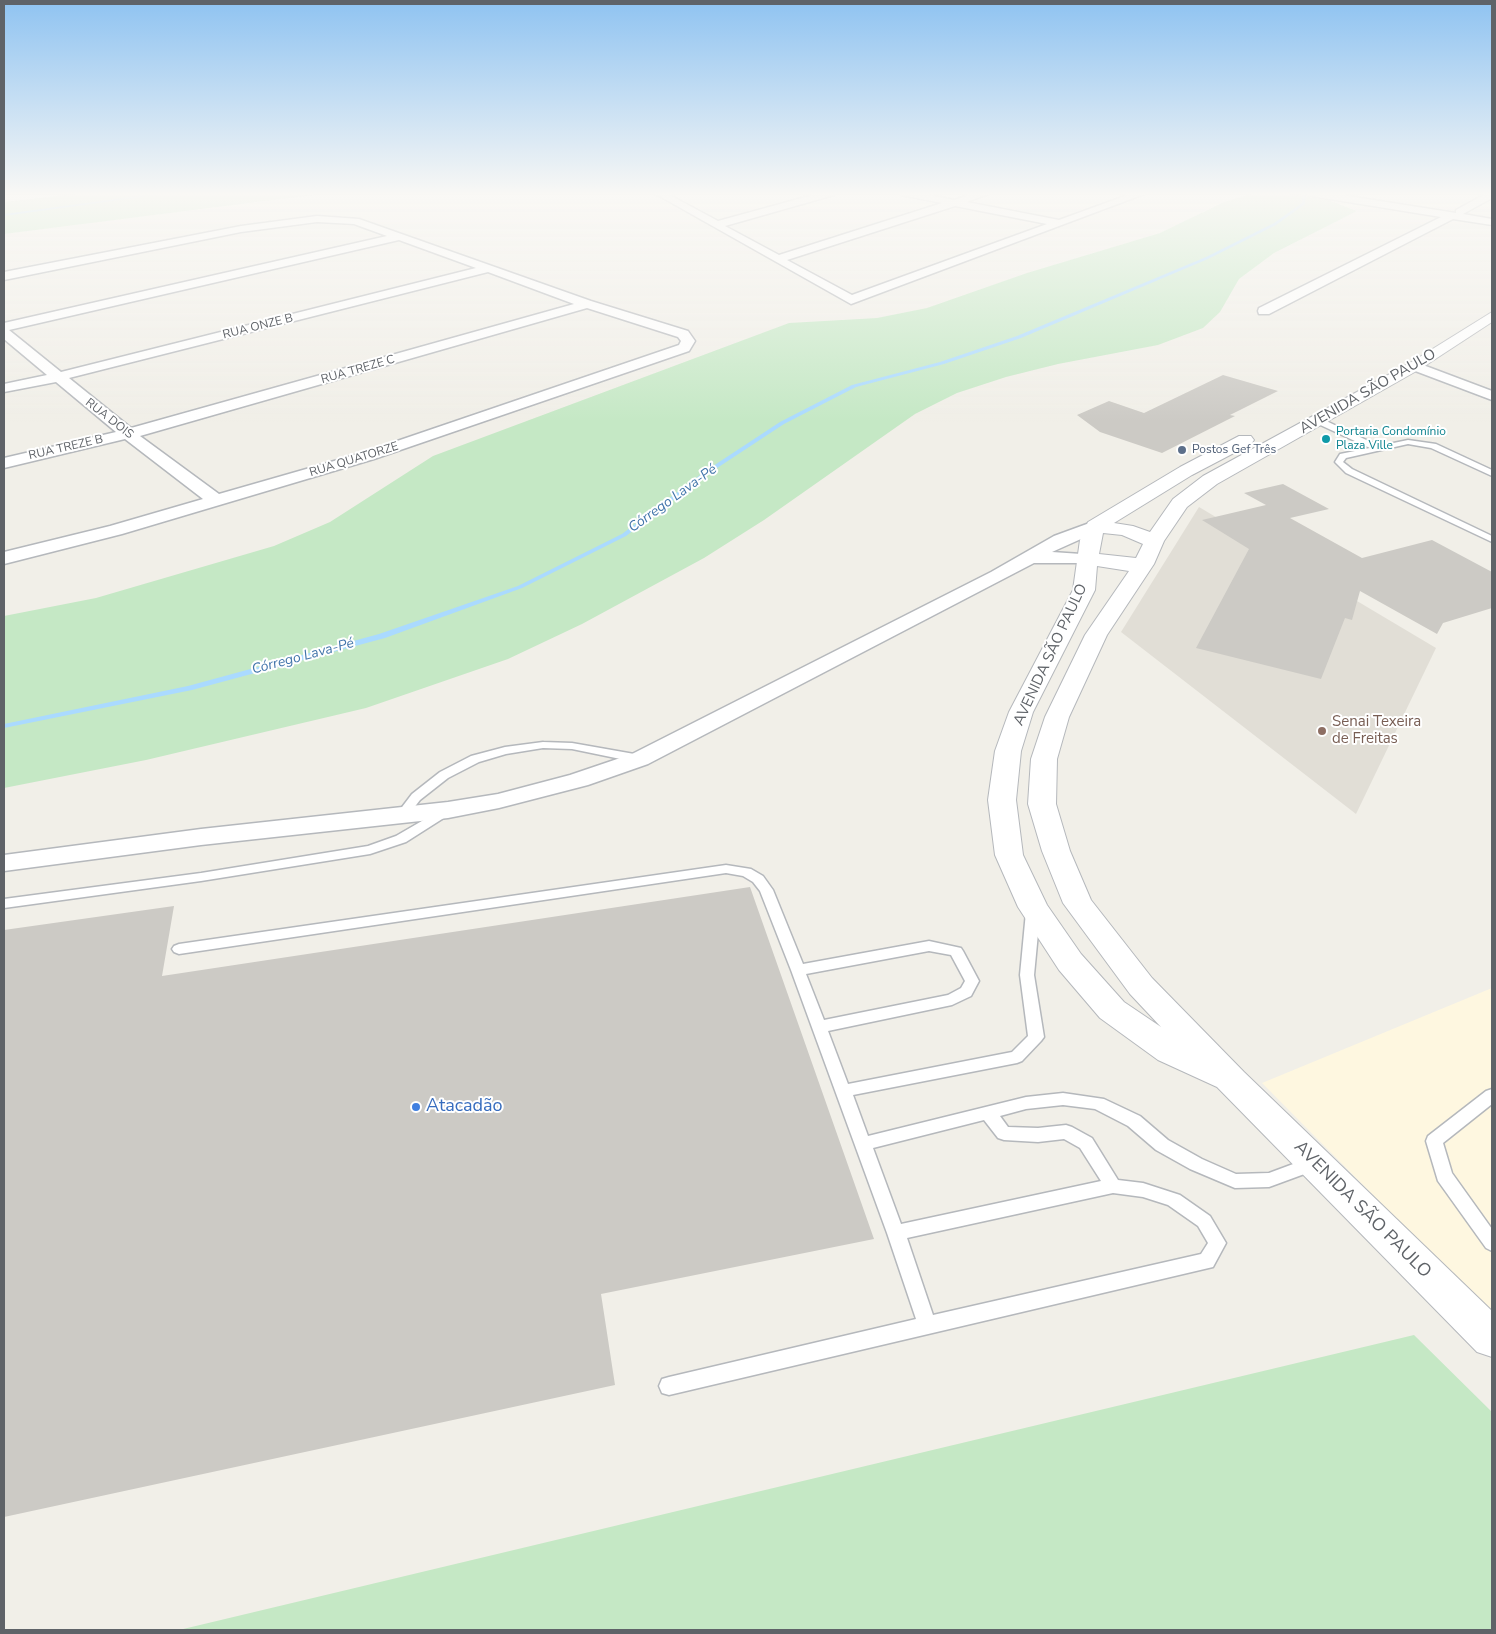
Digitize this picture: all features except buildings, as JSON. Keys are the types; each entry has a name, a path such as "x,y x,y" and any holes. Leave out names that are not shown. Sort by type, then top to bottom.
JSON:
{"street":[{"path":"4,276 38,269"},
{"path":"4,327 257,269"},
{"name":"RUA ONZE B","path":"4,388 57,377 486,269"},
{"path":"488,269 587,304"},
{"path":"796,269 851,300 934,269"},
{"path":"1264,311 1346,269"},
{"name":"RUA QUATORZE","path":"4,558 116,530 368,456 684,348 688,341 683,334 587,304"},
{"name":"RUA TREZE C","path":"128,434 587,304"},
{"name":"AVENIDA SÃO PAULO","path":"1492,316 1415,366 1319,422 1210,480 1180,503 1154,542 1144,564 1096,635 1057,717 1044,759 1042,804 1056,851 1078,902 1141,986 1232,1081 1492,1338"},
{"name":"RUA DOIS","path":"4,332 128,434 217,501"},
{"name":"AVENIDA SÃO PAULO","path":"1357,380 1390,361"},
{"path":"1415,366 1492,396"},
{"path":"4,863 210,836 448,810 499,801 579,780 640,759 998,576 1060,540 1095,526 1186,470 1258,433"},
{"name":"RUA TREZE B","path":"4,463 128,434"},
{"path":"1095,526 1126,530 1154,542"},
{"name":"AVENIDA SÃO PAULO","path":"1095,526 1090,540 1084,590 1021,712 1008,751 1002,800 1009,855 1033,907 1070,962 1112,1010 1170,1051 1232,1081"},
{"path":"1030,558 1050,556 1128,565 1144,564"}],"lane":[{"path":"1319,422 1377,448"},
{"path":"1492,473 1422,444 1408,442 1343,456 1339,462 1349,471 1492,539"},
{"path":"402,814 416,797 444,774 475,759 505,752 543,745 572,746 640,759"},
{"path":"4,904 201,877 370,850 401,839 448,810"},
{"path":"179,949 726,869 746,872 758,879 766,890 844,1091 928,1326"},
{"path":"844,1091 1017,1057 1036,1037 1027,975 1033,907"},
{"path":"798,970 929,946 956,951 972,981 966,992 952,1000 819,1027"},
{"path":"1492,1095 1434,1141 1444,1176 1492,1244"},
{"path":"862,1144 1026,1103 1062,1099 1098,1103 1134,1121 1162,1144 1196,1164 1234,1182 1269,1180 1315,1163"},
{"path":"988,1113 1004,1133 1038,1135 1066,1132 1086,1143 1113,1186"},
{"path":"669,1386 1207,1261 1217,1243 1204,1221 1174,1200 1143,1190 1113,1186 896,1233"}],"shaded area":[{"name":"Senai Texeira de Freitas","path":"1199,507 1436,648 1356,814 1121,632"},
{"path":"1492,988 1492,1315 1262,1083"}],"green space":[{"path":"1039,269 1252,269 1239,279 1220,312 1203,328 1158,345 1058,364 1006,377 957,393 915,414 764,520 704,558 582,624 508,659 366,708 146,760 4,788 4,616 96,598 274,546 330,522 433,456 789,323 877,318 927,308"},
{"path":"1414,1335 1492,1412 1492,1630 179,1630"}],"waterway":[{"name":"Córrego Lava-Pé","path":"4,726 189,688 382,636 520,587 624,535 706,473 782,423 854,386 942,363 1019,337 1180,269"}],"place":[{"name":"Portaria Condomínio Plaza Ville","path":"1326,439"},
{"name":"Postos Gef Três","path":"1182,450"},
{"name":"Senai Texeira de Freitas","path":"1322,731"},
{"name":"Atacadão","path":"416,1107"}]}
